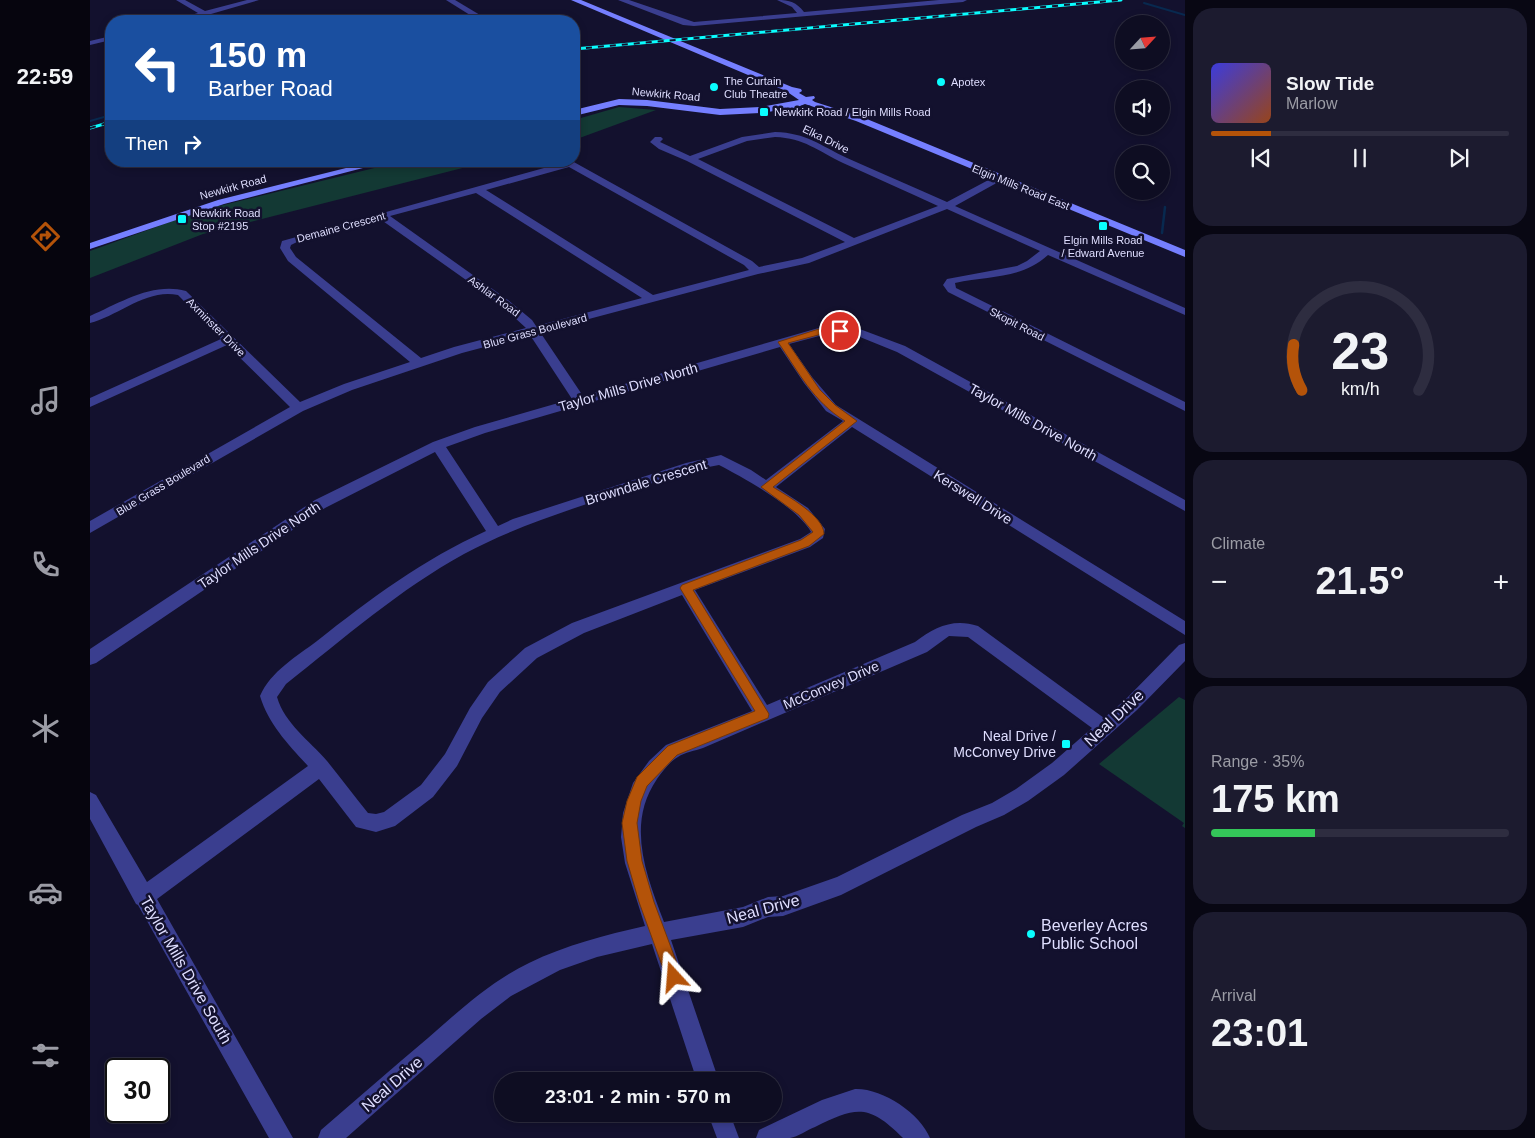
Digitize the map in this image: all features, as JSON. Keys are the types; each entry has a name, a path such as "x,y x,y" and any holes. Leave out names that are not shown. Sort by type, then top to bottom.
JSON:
{"main road":[{"name":"Elgin Mills Road East","path":"575,0 789,89 848,116 1185,253"},
{"name":"Newkirk Road","path":"580,112 619,102 647,103 720,112 760,110 796,105 810,98"},
{"name":"Newkirk Road","path":"90,246 221,202 362,167"}],"street":[{"path":"180,0 204,14"},
{"path":"200,15 256,0"},
{"path":"450,0 476,15"},
{"path":"622,0 694,24 963,0"},
{"path":"781,0 795,5 803,14"},
{"path":"863,0 872,8"},
{"path":"90,43 105,39"},
{"name":"Elka Drive","path":"690,159 729,143 756,138 789,135 807,140 832,155 1185,312"},
{"path":"658,138 655,142 662,147 690,159 853,242"},
{"name":"Demaine Crescent","path":"418,362 292,259 285,248 286,243 554,167"},
{"path":"575,167 748,263 757,271"},
{"name":"Blue Grass Boulevard","path":"90,528 205,459 298,408 348,388 418,362 757,271 804,261 962,200 999,178"},
{"path":"477,189 651,299"},
{"name":"Ashlar Road","path":"383,216 504,302 528,322 580,401"},
{"name":"Skopit Road","path":"1047,250 1029,265 1015,270 962,278 951,282 949,285 960,296 1185,407"},
{"name":"Axminster Drive","path":"90,320 139,299 176,290 182,293 298,408"},
{"name":"Taylor Mills Drive North","path":"90,658 311,509 392,466 438,445 480,430 822,331 857,332 873,336 901,349 1185,506"},
{"path":"90,403 228,340"},
{"name":"Kerswell Drive","path":"782,342 817,393 831,408 1185,629"},
{"path":"766,487 852,421"},
{"path":"438,445 495,533"},
{"name":"Browndale Crescent","path":"720,460 728,462 803,512 818,529 818,534 805,543 578,628 531,653 494,687 476,713 451,760 427,791 388,820 376,823 363,821 321,767 288,731 270,706 268,696 280,679 365,612 458,550 495,533 518,523 691,466 720,460"},
{"path":"686,588 763,714"},
{"name":"McConvey Drive","path":"705,1072 688,1026 669,960 657,933 635,861 630,823 634,801 642,782 672,750 763,714 921,647 938,633 956,628 972,631 1104,728"},
{"name":"Neal Drive","path":"329,1138 504,989 557,961 596,948 657,933 743,917 768,907 783,906 842,885 969,821 998,809 1058,769 1131,705 1185,650"},
{"path":"143,897 321,767"},
{"name":"Taylor Mills Drive South","path":"90,801 282,1138"},
{"path":"767,1138 831,1108 867,1099 888,1110 918,1138"},
{"path":"722,1122 728,1138"}],"green space":[{"path":"619,107 656,110 580,138 580,118"},
{"path":"379,167 466,167 203,234 90,278 90,251 203,210"},
{"path":"1179,697 1185,700 1185,828 1182,826 1184,823 1099,764"}],"waterway":[{"path":"1144,3 1185,15"},
{"path":"90,121 105,117"},
{"path":"1162,233 1165,207"}],"railway":[{"path":"580,48 1121,0"},
{"path":"90,128 105,124"}],"place":[{"name":"Apotex","path":"941,82"},
{"name":"The Curtain Club Theatre","path":"714,87"},
{"name":"Newkirk Road / Elgin Mills Road","path":"764,112"},
{"name":"Newkirk Road Stop #2195","path":"182,219"},
{"name":"Elgin Mills Road / Edward Avenue","path":"1103,226"},
{"name":"Neal Drive / McConvey Drive","path":"1066,744"},
{"name":"Beverley Acres Public School","path":"1031,934"}],"route":[{"path":"674,977 646,902 635,861 630,823 634,801 642,782 672,750 697,742 763,714 686,588 805,543 818,534 818,529 812,520 766,487 852,421 831,408 817,393 782,342 822,331 840,331"}]}
